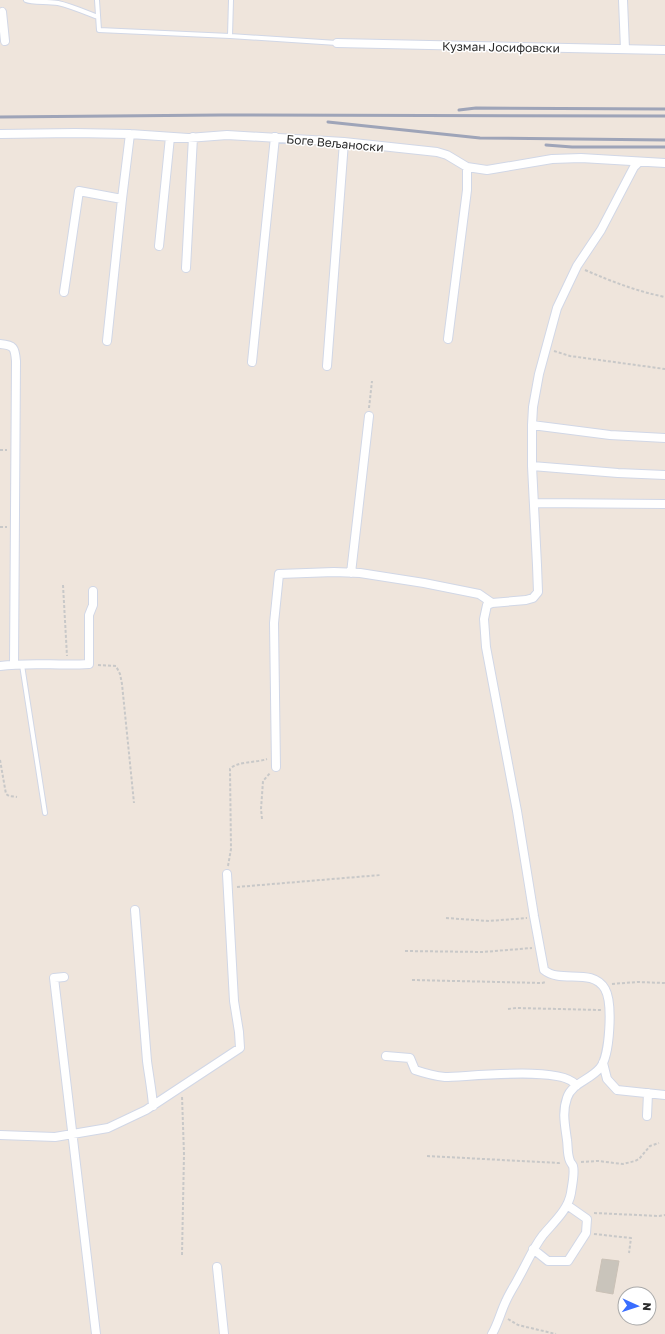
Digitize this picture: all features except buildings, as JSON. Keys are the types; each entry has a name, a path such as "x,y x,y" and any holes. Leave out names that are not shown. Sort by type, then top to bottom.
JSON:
{"street":[{"path":"623,0 625,49"},
{"path":"0,13 2,12 5,41"},
{"name":"Кузман Јосифовски","path":"337,43 665,50"},
{"name":"Боге Вељаноски","path":"0,134 130,134 188,138 228,135 344,142 437,152 446,155 466,167 487,170 552,159 581,158 665,163"},
{"path":"107,341 130,134"},
{"path":"159,246 170,137"},
{"path":"186,268 192,137"},
{"path":"252,362 275,137"},
{"path":"327,366 344,142"},
{"path":"492,1334 506,1300 534,1249 567,1205 571,1194 573,1166 569,1160 564,1125 564,1106 571,1090 595,1074 603,1063 608,1039 609,1007 608,996 603,987 594,980 586,977 556,976 544,970 517,811 486,647 484,619 485,611 487,605 492,603 526,600 533,598 538,592 532,466 532,425 533,407 546,349 557,308 577,266 601,230 634,167 639,162"},
{"path":"448,339 467,190 466,167"},
{"path":"64,292 79,191 122,199"},
{"path":"0,344 8,344 12,347 15,352 16,361 18,664"},
{"path":"351,573 369,416"},
{"path":"532,425 610,435 665,438"},
{"path":"532,466 665,475"},
{"path":"534,504 665,504"},
{"path":"276,767 274,623 279,574 351,573 424,583 479,594 492,603"},
{"path":"0,666 18,664 68,666 89,664 89,615 93,605 93,591"},
{"path":"0,1135 55,1137 108,1128 153,1106 240,1048 240,1032 234,1001 227,874"},
{"path":"135,910 147,1061 153,1106"},
{"path":"64,977 54,978 96,1334"},
{"path":"386,1056 410,1058 415,1070 444,1077 513,1073 544,1075 567,1079 576,1086"},
{"path":"603,1063 607,1079 617,1090 665,1095"},
{"path":"646,1116 648,1093"},
{"path":"534,1249 548,1261 568,1261 586,1233 587,1219 567,1205"},
{"path":"217,1268 224,1334"}],"lane":[{"path":"26,0 31,2 47,1 58,3 98,17"},
{"path":"98,0 99,30 337,43"},
{"path":"230,36 231,0"},
{"path":"18,664 45,812"}],"path":[{"path":"577,266 623,286 665,297"},
{"path":"546,349 570,356 665,369"},
{"path":"369,416 372,381"},
{"path":"64,585 68,666"},
{"path":"89,664 116,666 120,674 134,803"},
{"path":"227,874 231,849 230,769 236,764 258,762 276,754"},
{"path":"0,760 6,794 17,797"},
{"path":"262,819 261,809 263,781 276,767"},
{"path":"227,888 381,875"},
{"path":"446,918 489,921 522,919 534,916"},
{"path":"405,951 483,952 531,949 540,947"},
{"path":"412,980 542,983 548,982 556,976"},
{"path":"603,987 628,982 665,983"},
{"path":"508,1009 606,1010 609,1007"},
{"path":"181,1086 184,1154 182,1255"},
{"path":"427,1156 559,1163 569,1160 582,1162 598,1161 623,1164 639,1159 650,1146 659,1143"},
{"path":"590,1213 665,1215"},
{"path":"586,1233 631,1238 629,1254"},
{"path":"500,1314 518,1325 556,1334"}],"railway":[{"path":"459,110 476,108 665,109"},
{"path":"0,117 221,115 665,116"},
{"path":"328,122 480,138 665,140"},
{"path":"546,145 572,147 665,147"}]}
